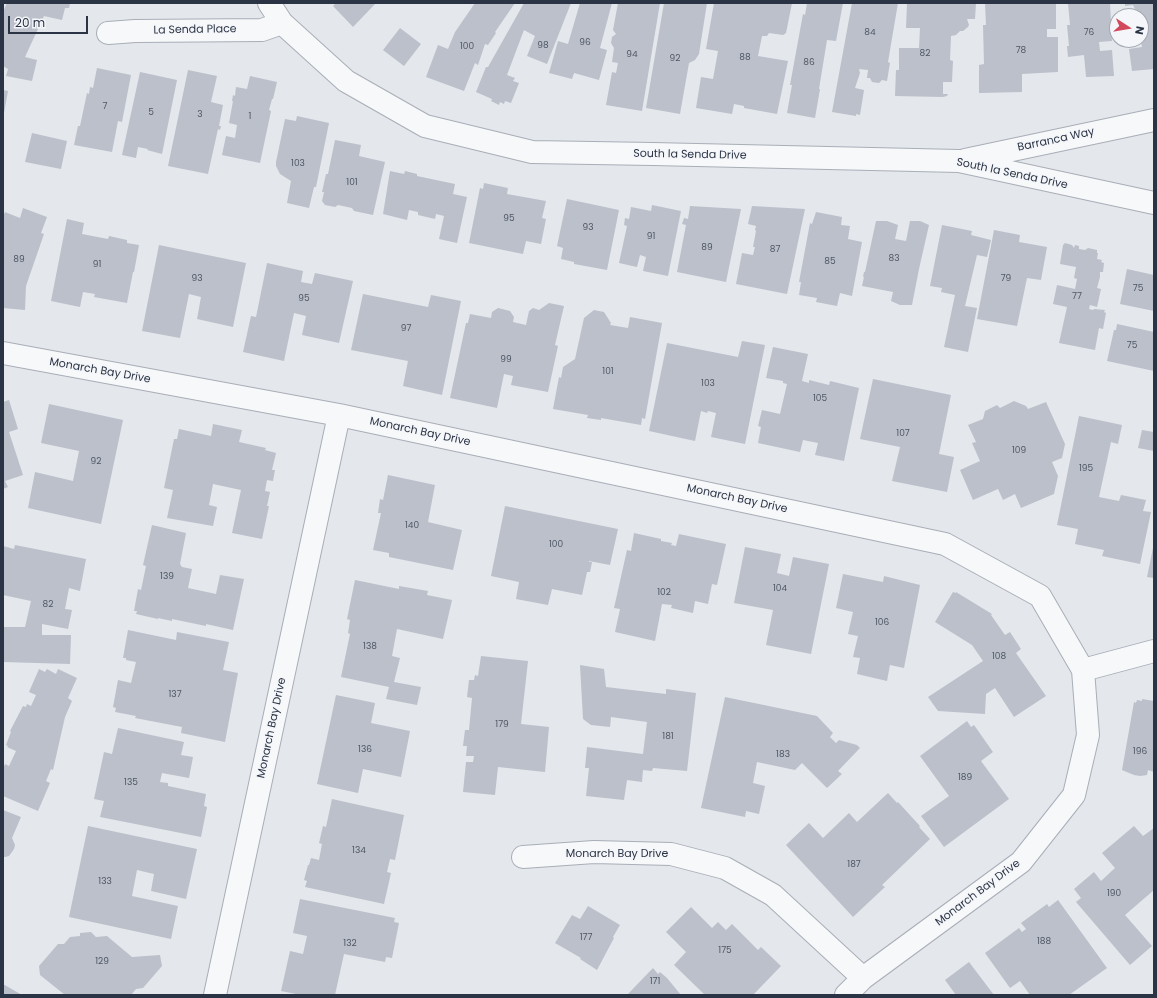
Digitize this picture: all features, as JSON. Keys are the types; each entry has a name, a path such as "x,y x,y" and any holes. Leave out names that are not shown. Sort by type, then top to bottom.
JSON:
{"street":[{"name":"South la Senda Drive","path":"269,3 282,23 346,81 426,126 532,152 959,161 1154,203"},
{"name":"La Senda Place","path":"108,33 135,31 262,30 282,23"},
{"name":"Barranca Way","path":"959,161 1154,120"},
{"name":"Monarch Bay Drive","path":"3,353 339,415 945,544 1040,596 1083,670 1088,735 1074,795 1021,862 862,978 846,995"},
{"name":"Monarch Bay Drive","path":"215,995 339,415"},
{"path":"1083,670 1154,650"},
{"name":"Monarch Bay Drive","path":"523,856 594,852 671,854 725,868 773,895 862,978"}],"building":[{"path":"7,3 70,3 69,8 65,8 62,20 44,16 25,57 37,60 32,81 6,76 8,69 3,66 3,12"},
{"path":"336,3 376,3 353,27 333,6"},
{"path":"475,3 515,3 488,45 485,44 478,65 475,63 464,91 426,77 438,45 448,49 455,32"},
{"path":"524,3 571,3 547,64 527,56 535,36 524,30 507,75 515,78 513,81 519,83 511,103 505,101 504,104 500,102 499,105 491,101 492,99 476,92 486,67 488,67"},
{"path":"580,3 612,3 600,48 607,50 599,80 574,73 572,79 549,73 558,41 568,44"},
{"path":"618,3 660,3 642,111 606,105 612,72 616,73 618,63 612,62 614,48 611,43 612,37 616,34 613,30"},
{"path":"664,3 707,3 699,54 695,60 689,63 680,114 646,108"},
{"path":"714,3 792,3 786,33 783,35 769,33 767,36 762,36 758,56 788,61 777,114 744,108 744,106 734,104 732,114 696,108 701,77 713,79 718,51 706,49"},
{"path":"807,3 843,3 836,41 827,40 815,118 787,113 792,85 790,85 803,14 805,15"},
{"path":"852,3 898,3 888,62 890,63 887,81 882,80 879,83 872,82 870,78 867,78 868,70 859,69 860,73 855,88 864,90 860,115 856,114 856,116 832,112"},
{"path":"907,3 976,3 975,19 967,19 969,25 968,27 956,35 951,36 950,60 953,61 952,82 943,82 943,94 948,94 947,96 895,96 896,70 899,70 899,48 919,48 920,28 906,28"},
{"path":"985,3 1056,3 1056,29 1047,29 1047,37 1058,37 1058,72 1022,74 1022,92 979,93 979,65 984,64 983,25 986,25"},
{"path":"1068,3 1110,3 1109,41 1099,42 1100,51 1112,50 1114,76 1086,77 1084,55 1068,57 1067,46 1069,46 1067,25 1070,25"},
{"path":"1125,3 1154,3 1154,69 1132,71 1129,49 1149,48 1149,8 1134,8 1133,5 1125,6"},
{"path":"400,28 421,44 404,66 383,50"},
{"path":"97,68 131,75 122,122 118,121 112,152 74,145 78,126 80,126 87,93 89,94 90,87 93,88"},
{"path":"188,70 217,76 211,102 223,105 219,126 221,126 220,130 218,129 208,174 168,166"},
{"path":"140,72 177,80 162,154 138,147 136,158 122,155"},
{"path":"250,76 277,82 269,110 271,111 260,163 222,155 226,136 235,138 237,125 229,123 233,95 235,96 236,87 247,89"},
{"path":"3,90 8,91 4,113 3,113"},
{"path":"297,116 329,123 316,187 314,187 309,208 287,203 291,181 280,174 276,166 285,119 296,121"},
{"path":"32,133 67,141 61,169 25,162"},
{"path":"335,140 361,145 359,156 385,162 373,215 354,211 352,208 338,205 335,207 325,205 322,201 324,192 322,192 326,174 328,174"},
{"path":"390,171 404,174 405,171 417,174 417,176 455,184 453,194 467,197 457,243 439,239 444,216 436,214 435,219 418,215 418,212 409,210 407,220 383,214"},
{"path":"484,183 508,188 507,194 546,201 542,218 546,219 541,244 526,241 523,254 469,243 480,188 483,189"},
{"path":"567,199 619,210 607,270 574,264 574,262 561,259 563,248 557,246"},
{"path":"652,205 681,211 668,276 643,271 646,257 640,255 637,267 619,263 627,226 624,225 625,218 629,219 631,207 651,211"},
{"path":"690,206 741,209 726,282 677,272 686,225 682,224 684,218 688,219"},
{"path":"752,206 805,209 787,294 736,284 742,253 753,255 755,247 753,247 756,226 748,224"},
{"path":"23,208 47,217 41,233 44,234 26,286 25,310 3,308 3,217 5,212 20,218"},
{"path":"816,212 842,217 841,225 850,226 848,239 862,242 852,296 840,293 837,306 816,302 817,298 799,295 801,282 799,282 810,223 812,224"},
{"path":"67,219 84,223 82,234 108,239 109,236 127,240 127,243 139,245 127,303 94,297 95,294 83,292 80,307 51,301"},
{"path":"876,221 887,221 898,225 895,239 906,241 910,221 920,221 929,225 912,305 900,305 891,301 893,292 862,286"},
{"path":"942,225 972,231 971,235 991,240 987,257 977,255 965,306 977,308 968,352 944,347 955,295 941,292 942,288 930,286"},
{"path":"994,230 1020,235 1019,242 1047,247 1041,280 1027,278 1017,326 977,319"},
{"path":"1065,243 1072,245 1074,248 1075,245 1079,246 1079,249 1085,250 1088,248 1097,250 1097,259 1102,260 1101,262 1104,263 1103,272 1100,272 1097,288 1101,289 1097,307 1090,305 1089,309 1105,310 1104,312 1106,313 1103,329 1099,328 1095,350 1059,343 1067,307 1053,304 1057,285 1075,289 1077,279 1074,278 1076,267 1060,264 1063,245"},
{"path":"159,245 246,263 233,327 197,319 201,297 189,294 180,338 142,331"},
{"path":"267,263 303,271 301,282 312,284 315,273 353,281 339,343 302,335 306,316 294,313 284,361 243,352 251,316 256,317"},
{"path":"1127,269 1154,275 1154,311 1120,304"},
{"path":"363,294 428,307 431,295 461,301 442,395 403,386 408,361 351,350"},
{"path":"549,303 564,306 555,345 558,346 548,392 511,385 513,376 504,374 497,408 450,398 466,323 468,323 470,314 491,318 492,312 498,308 510,311 514,317 513,322 526,325 529,311 533,308 539,310"},
{"path":"594,310 604,312 611,323 610,325 628,328 630,317 662,323 645,419 642,418 641,425 601,418 601,420 587,418 588,415 553,409 559,377 561,378 563,367 575,359 584,318"},
{"path":"1117,324 1154,332 1154,371 1107,361 1114,330 1116,330"},
{"path":"742,341 765,345 745,444 711,437 716,413 708,411 707,413 701,411 695,441 649,431 667,343 738,357"},
{"path":"773,347 808,354 802,381 809,383 809,380 829,385 830,381 859,388 844,461 815,455 818,443 803,440 800,452 758,443 761,427 758,426 762,410 780,414 787,384 783,383 783,381 766,378"},
{"path":"873,379 951,395 939,454 954,457 947,492 892,481 900,447 860,439"},
{"path":"9,400 18,429 9,432 23,475 5,481 8,487 3,489 3,402"},
{"path":"1014,401 1026,406 1028,409 1046,402 1065,444 1062,458 1052,462 1058,476 1054,494 1021,508 1015,494 1003,500 998,489 973,500 960,470 980,461 972,443 976,442 968,425 983,419 985,411 997,405 1000,408"},
{"path":"49,404 123,420 101,524 28,508 35,472 73,481 79,451 41,443"},
{"path":"1079,416 1122,425 1118,444 1111,442 1099,497 1119,501 1121,495 1146,500 1143,511 1151,512 1140,564 1102,556 1104,550 1075,544 1078,529 1057,525"},
{"path":"213,424 242,430 239,442 266,448 265,450 276,453 272,470 275,470 273,481 267,480 265,491 270,492 267,506 269,506 262,539 232,533 241,490 213,484 209,505 217,507 213,526 167,518 173,490 164,488 174,439 177,439 179,429 211,436"},
{"path":"1142,430 1154,432 1154,451 1138,448"},
{"path":"388,475 435,485 428,522 462,530 453,570 389,557 389,553 373,550 381,513 378,513 380,499 383,500"},
{"path":"505,506 618,529 610,565 589,561 592,562 590,572 587,572 582,595 552,589 548,605 516,599 519,582 491,576"},
{"path":"152,525 186,533 180,564 182,567 192,569 188,588 216,594 220,575 244,579 233,630 206,624 206,626 172,619 172,621 158,619 136,614 137,611 134,611 138,589 141,590 146,566 143,565"},
{"path":"634,533 661,539 661,541 672,543 671,545 676,546 679,534 726,544 717,585 712,584 708,604 695,601 693,613 671,608 672,605 662,604 655,641 615,632 620,609 614,608 627,550 631,551"},
{"path":"15,545 86,559 80,591 69,588 65,609 72,610 68,629 42,624 42,635 71,635 70,664 3,662 3,627 25,627 31,601 3,595 3,546 14,549"},
{"path":"745,547 781,554 777,573 789,576 793,557 829,564 811,654 766,645 773,610 734,603"},
{"path":"1154,548 1154,578 1147,577"},
{"path":"843,574 883,582 884,576 920,585 904,668 890,665 887,681 857,674 860,658 853,657 858,636 848,634 853,612 836,608"},
{"path":"355,580 399,589 399,586 428,591 427,595 452,600 443,639 397,629 392,656 400,658 394,682 421,687 417,705 386,699 389,687 341,677 350,634 348,633 350,620 347,619"},
{"path":"953,592 956,592 992,614 991,615 1005,635 1010,632 1021,649 1016,653 1046,696 1014,717 995,688 986,694 985,714 938,711 928,697 983,661 972,645 935,622"},
{"path":"128,630 176,640 177,632 229,642 223,670 238,673 225,742 181,733 182,727 135,718 136,716 115,712 116,708 113,707 118,680 131,683 136,662 123,658"},
{"path":"481,656 528,661 521,724 549,727 545,772 498,767 495,795 463,792 466,762 473,762 474,756 466,756 467,746 463,746 465,730 469,730 472,698 467,697 469,680 474,680 475,675 478,676"},
{"path":"580,665 604,669 606,687 666,694 666,689 696,693 687,771 653,768 652,771 643,770 642,782 627,780 624,800 586,796 589,768 585,768 587,747 643,754 647,722 611,717 610,727 591,725 583,719"},
{"path":"39,669 45,672 47,669 56,674 58,669 77,678 68,698 72,701 65,717 53,770 51,769 46,781 50,783 38,811 3,796 3,769 5,764 9,766 16,751 7,747 8,746 6,745 11,732 10,731 23,706 26,707 27,704 31,706 36,695 29,692"},
{"path":"336,695 375,703 371,723 410,731 401,777 363,769 358,793 317,784"},
{"path":"725,697 817,716 833,733 830,737 836,743 839,740 857,745 860,748 838,771 842,774 827,788 802,763 795,770 757,762 753,783 765,786 759,814 746,811 745,817 701,808"},
{"path":"1142,699 1154,701 1154,772 1148,770 1147,775 1140,776 1122,770 1134,702 1136,703 1137,700 1142,701"},
{"path":"967,721 971,727 974,725 993,752 981,761 1009,799 944,847 921,816 949,796 920,756"},
{"path":"118,728 184,742 181,755 193,757 189,778 162,773 160,782 168,783 168,786 206,794 204,806 207,807 201,837 100,817 104,801 94,799 104,752 112,754"},
{"path":"888,793 920,826 919,827 930,839 882,885 885,887 853,917 786,845 809,823 823,838 849,813 857,822"},
{"path":"332,799 404,815 395,860 390,859 387,872 391,873 384,904 305,887 307,881 304,880 311,858 319,860 322,844 319,843 323,826 326,827"},
{"path":"3,810 21,817 12,838 15,845 14,849 9,856 5,857 3,857"},
{"path":"88,826 197,849 186,899 151,891 154,874 137,870 132,896 178,906 171,939 69,917"},
{"path":"1134,826 1143,836 1154,828 1154,890 1125,915 1152,946 1130,965 1076,902 1081,898 1074,889 1094,872 1101,881 1115,868 1102,853"},
{"path":"300,899 395,918 394,922 399,923 392,958 386,957 385,962 344,954 335,995 301,995 281,991 290,951 303,954 307,936 293,933"},
{"path":"1058,900 1107,968 1069,995 1030,995 1020,981 1010,988 985,953 1019,928 1022,932 1026,929 1021,923 1047,904 1049,907"},
{"path":"588,906 620,925 597,970 580,959 581,958 555,943 572,915 580,919"},
{"path":"691,907 712,928 718,922 726,930 732,924 758,950 761,947 781,966 753,995 705,995 674,965 686,952 666,932"},
{"path":"91,932 96,937 107,936 132,957 160,955 162,966 143,988 136,989 131,995 65,995 40,975 39,966 58,944 64,944 70,937 80,936 80,933"},
{"path":"969,962 994,995 956,995 945,980"},
{"path":"653,968 658,974 660,972 667,978 681,995 627,995"},
{"path":"3,984 22,995 3,995"}]}
